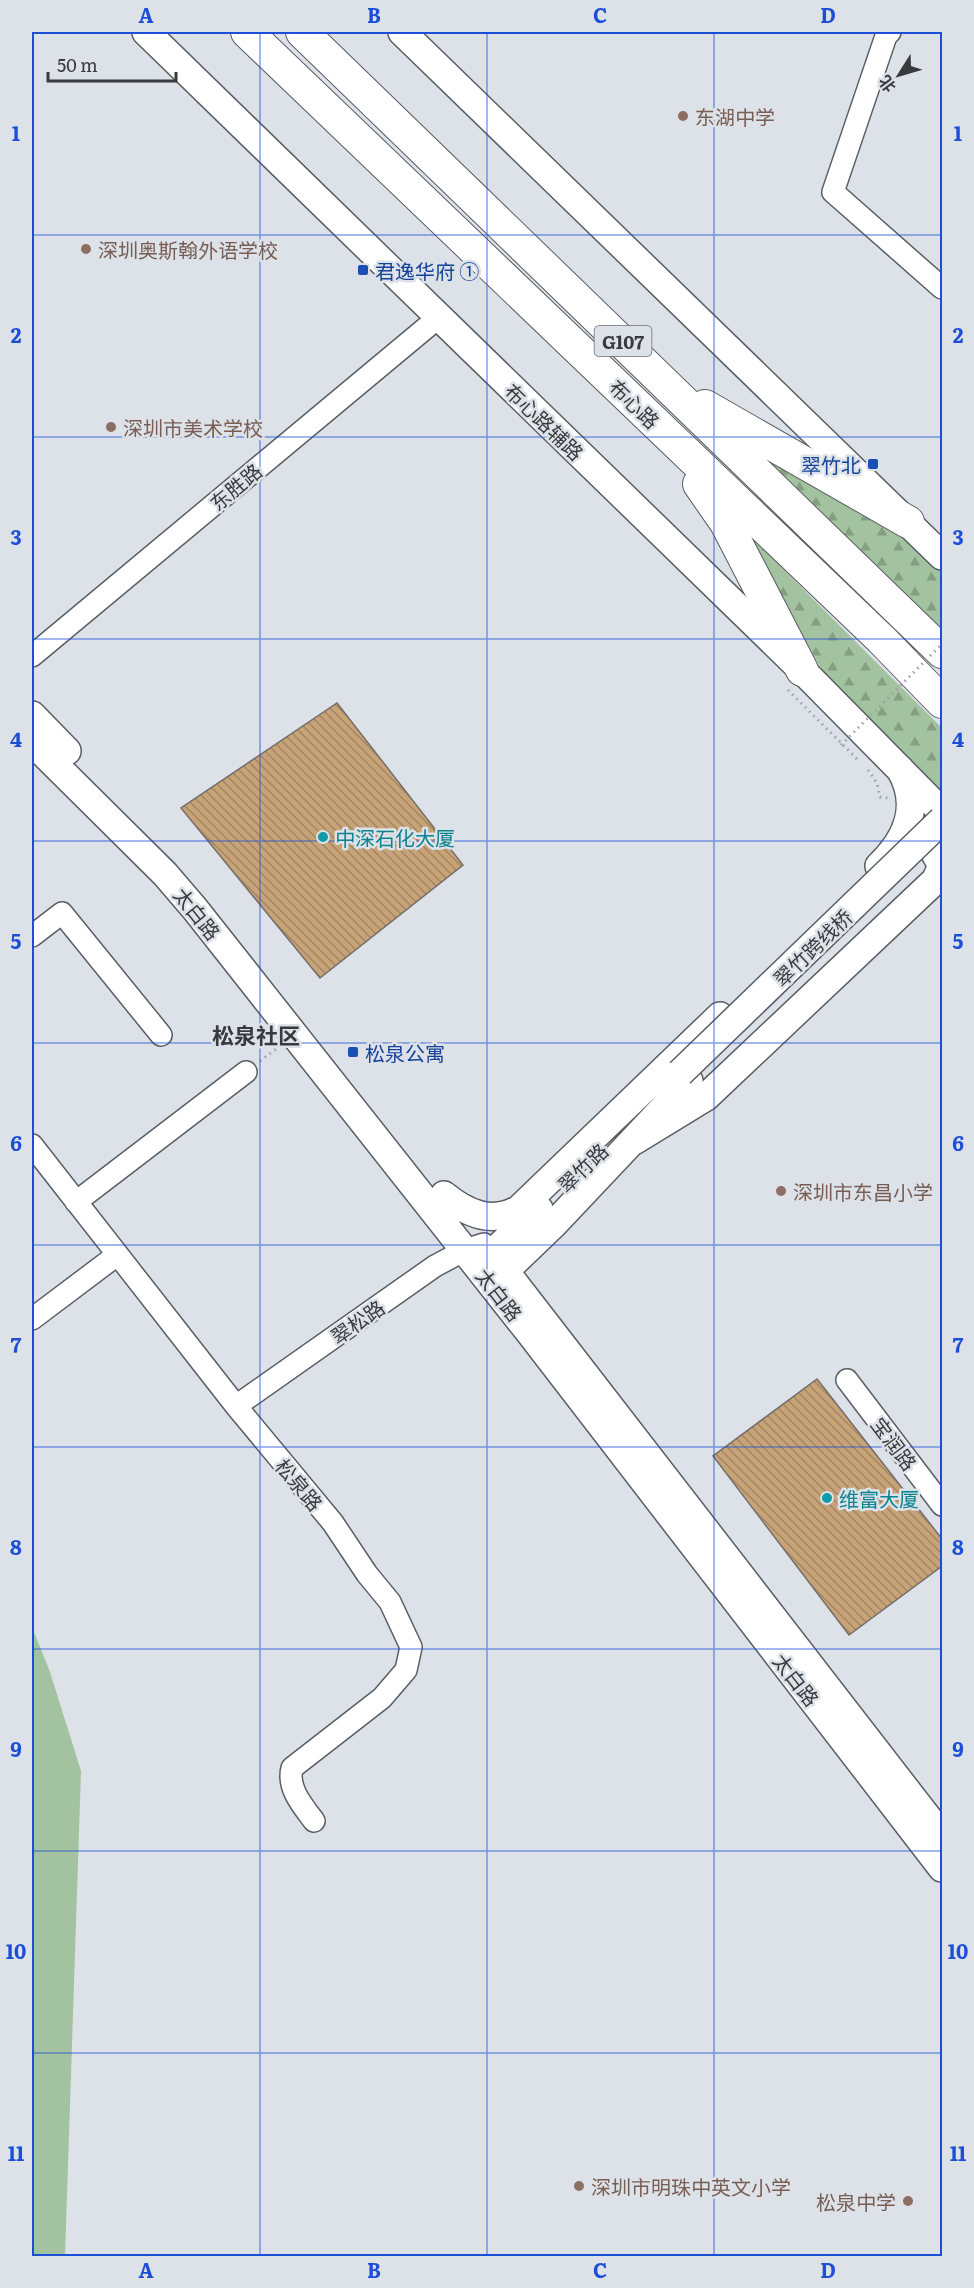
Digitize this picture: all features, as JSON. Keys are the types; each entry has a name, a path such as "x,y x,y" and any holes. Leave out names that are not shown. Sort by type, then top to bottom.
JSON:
{"highway":[{"name":"布心路","path":"247,32 657,424 942,702"},
{"name":"布心路","path":"302,32 942,652"},
{"path":"667,384 908,522"},
{"path":"657,424 726,523 795,680"}],"main road":[{"name":"布心路辅路","path":"146,32 439,317 795,680 895,762 942,812"},
{"path":"402,32 942,556"},
{"name":"太白路","path":"32,716 183,870 444,1195 486,1258 942,1868"},
{"name":"太白路","path":"32,742 165,874 295,1035 486,1258 942,1836"},
{"path":"894,851 904,836 910,807 905,778 895,762"},
{"name":"翠竹跨线桥","path":"685,1077 942,820"},
{"name":"翠竹跨线桥","path":"685,1077 942,838"},
{"path":"634,1141 706,1096 939,876 941,862 928,844 912,840 894,851 644,1088"},
{"name":"翠竹路","path":"444,1195 470,1213 496,1217 510,1214 531,1197 644,1088 685,1077"},
{"name":"翠竹路","path":"486,1258 634,1141 685,1077"},
{"name":"翠竹路","path":"486,1258 685,1077"}],"street":[{"path":"886,33 833,192 942,288"},
{"name":"东胜路","path":"32,656 439,317"},
{"path":"32,936 62,913 161,1035"},
{"path":"76,1202 246,1072"},
{"name":"松泉路","path":"32,1145 236,1406 333,1523 367,1574 390,1602 411,1647 406,1670 382,1698 292,1768 290,1779 300,1802 314,1821"},
{"path":"32,1319 117,1255"},
{"name":"翠松路","path":"236,1406 435,1266 486,1258"},
{"name":"宝润路","path":"847,1380 942,1505"}],"path":[{"path":"841,745 942,644"},
{"path":"795,680 841,745 868,769 877,783 880,797"},
{"path":"246,1072 295,1035"}],"green space":[{"path":"744,439 909,531 942,565 942,637"},
{"path":"746,532 942,728 942,793 824,674"},
{"path":"32,1627 50,1672 81,1771 65,2256 32,2256"}],"building":[{"name":"中深石化大厦","path":"337,703 463,865 320,978 181,808"},
{"name":"维富大厦","path":"817,1379 942,1539 942,1566 849,1635 713,1456"}],"place":[{"name":"东湖中学","path":"683,116"},
{"name":"深圳奥斯翰外语学校","path":"86,249"},
{"name":"君逸华府 ①","path":"363,270"},
{"name":"深圳市美术学校","path":"111,427"},
{"name":"翠竹北","path":"873,464"},
{"name":"中深石化大厦","path":"323,837"},
{"name":"松泉公寓","path":"353,1052"},
{"name":"深圳市东昌小学","path":"781,1191"},
{"name":"维富大厦","path":"827,1498"},
{"name":"深圳市明珠中英文小学","path":"579,2186"},
{"name":"松泉中学","path":"908,2201"}],"district":[{"name":"松泉社区","path":"256,1034"}]}
